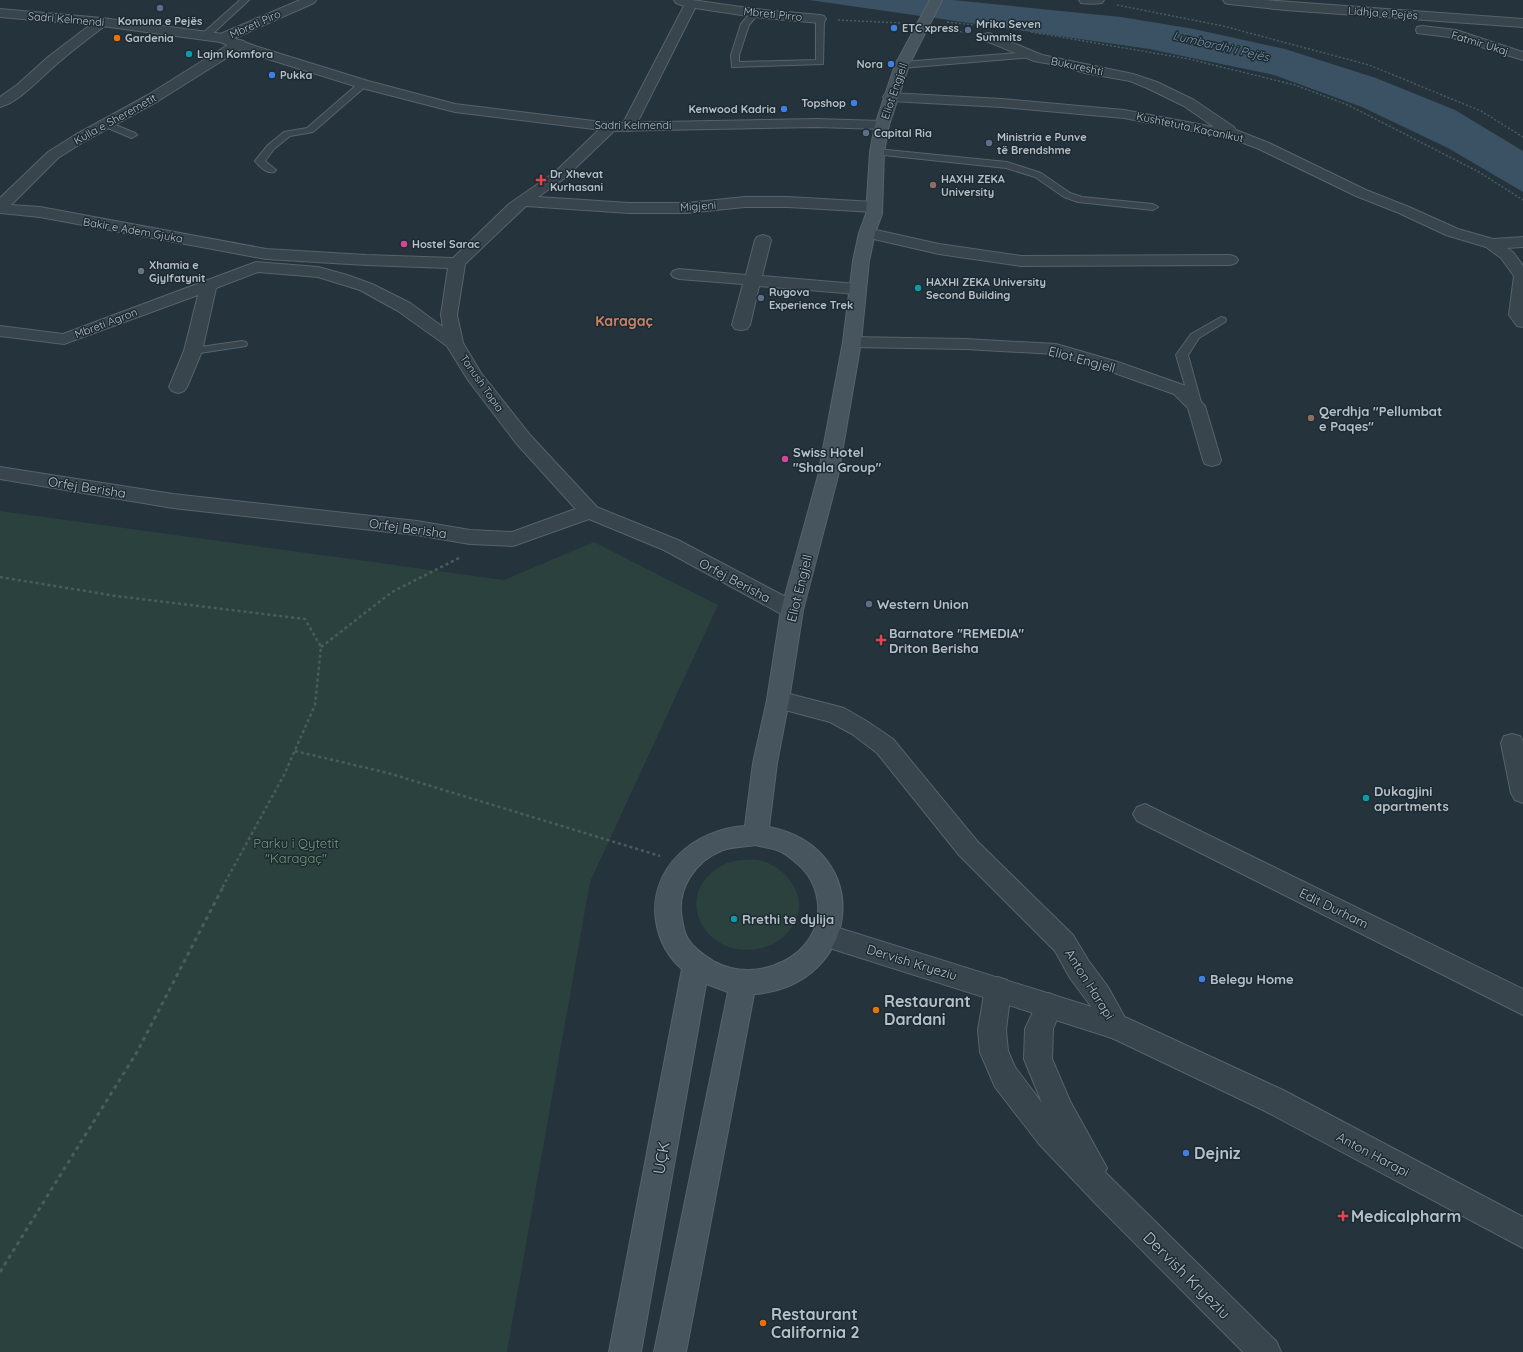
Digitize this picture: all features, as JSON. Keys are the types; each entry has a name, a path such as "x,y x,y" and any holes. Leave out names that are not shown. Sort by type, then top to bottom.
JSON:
{"main road":[{"name":"Eliot Engjell","path":"756,835 765,764 778,700 792,610 828,476 852,342 857,289 867,232 874,214 877,152 882,125 890,97 902,65 936,0"},
{"path":"756,835 780,840 802,852 819,869 829,890 832,912 826,936 811,957 788,973 760,982 731,981 704,970 683,953 670,930 667,905 673,881 685,862 708,846 731,837 756,835"},
{"name":"UÇK","path":"625,1352 696,964"},
{"path":"670,1352 743,982"}],"street":[{"name":"Mbreti Piro","path":"223,38 310,0"},
{"name":"Lidhja e Pejës","path":"1228,0 1345,5 1523,23"},
{"path":"628,127 685,2"},
{"name":"Mbreti Pirro","path":"685,2 755,13 820,19"},
{"path":"1345,5 1358,19 1377,25"},
{"name":"Sadri Kelmendi","path":"0,13 102,22 223,38 250,49 363,84 455,108 610,127 816,122 882,125"},
{"path":"0,103 22,88 53,60 102,22"},
{"name":"Fatmir Ukaj","path":"1412,30 1450,33 1523,56"},
{"path":"988,37 1030,55"},
{"name":"Kulla e Sheremetit","path":"0,208 53,155 174,86 239,44"},
{"name":"Bukureshti","path":"1030,55 1064,62 1085,69 1134,78 1171,93 1189,103 1237,135"},
{"name":"Kushtetuta Kaçanikut","path":"890,97 1002,103 1124,114 1237,135 1264,146 1361,193 1404,210 1452,232 1492,244 1507,255 1522,276 1517,315 1523,322"},
{"path":"457,263 514,208 560,175 610,127"},
{"name":"Migjeni","path":"522,201 628,208 686,208 745,202 788,202 874,207"},
{"name":"Bakir e Adem Gjuka","path":"0,208 40,212 261,260 306,263 366,260 457,263"},
{"path":"867,232 939,249 1021,261 1230,260"},
{"path":"741,325 763,240"},
{"name":"Kushtetuta Kaçanikut","path":"1492,244 1523,242"},
{"name":"Mbreti Agron","path":"0,331 64,339 208,285 261,260"},
{"name":"Bakir e Adem Gjuka","path":"306,263 318,272 341,278 366,288 404,307 454,343"},
{"name":"Tanush Topia","path":"457,263 449,315 454,343 474,376 523,439 589,511"},
{"path":"679,274 857,289"},
{"path":"178,387 193,352 208,285"},
{"name":"Eliot Engjell","path":"852,342 965,344 1056,349 1112,366 1180,390 1196,406 1212,460"},
{"name":"Orfej Berisha","path":"0,473 173,501 417,528 470,537 513,539 589,511 671,545 792,610"},
{"name":"Anton Harapi","path":"778,700 836,714 860,728 885,746 968,848 1033,910 1064,943 1079,969 1099,996 1117,1027 1273,1100 1523,1233"},
{"path":"1512,743 1523,793"},
{"name":"Edit Durham","path":"1145,814 1523,1002"},
{"name":"Dervish Kryeziu","path":"826,936 1117,1027"},
{"name":"Dervish Kryeziu","path":"998,989 992,1030 994,1052 1005,1077 1049,1134 1109,1197 1265,1352"},
{"name":"Dervish Kryeziu","path":"1049,1006 1039,1029 1038,1059 1060,1111 1109,1197"}],"lane":[{"path":"206,35 245,0"},
{"path":"755,13 745,24 736,55 735,65 820,62 820,19"},
{"name":"Bukureshti","path":"902,65 1030,55"},
{"path":"271,170 260,161 272,147 287,134 310,130 363,84"},
{"path":"106,124 132,135"},
{"path":"877,152 1008,164 1038,175 1067,195 1081,200 1153,207"},
{"path":"1196,406 1182,355 1195,336 1221,320"},
{"path":"193,352 242,344"}],"path":[{"path":"1093,0 1223,26 1369,65 1481,111 1523,137"},
{"path":"820,19 925,21 980,26"},
{"path":"925,21 988,37"},
{"path":"1028,32 1189,59 1295,85 1348,105 1479,172 1523,200"},
{"path":"321,647 392,592 443,565 462,557"},
{"path":"0,577 116,596 305,619 321,647 315,705 284,775 221,890 137,1052 0,1272"},
{"path":"295,751 388,773 660,856"}],"green space":[{"name":"Parku i Qytetit \"Karagaç\"","path":"0,511 504,580 594,542 718,605 590,882 507,1352 0,1352"},
{"path":"741,860 759,860 778,868 786,875 797,892 799,912 795,922 784,936 769,946 763,948 738,949 721,943 708,933 700,920 696,906 699,891 707,877 725,864"}],"water":[{"name":"Lumbardhi i Pejës","path":"809,0 953,0 1121,17 1194,29 1285,49 1376,78 1455,110 1523,151 1523,192 1448,148 1362,107 1274,75 1149,49"}],"place":[{"name":"Komuna e Pejës","path":"160,8"},
{"name":"ETC xpress","path":"894,28"},
{"name":"Mrika Seven Summits","path":"968,30"},
{"name":"Gardenia","path":"117,38"},
{"name":"Lajm Komfora","path":"189,54"},
{"name":"Nora","path":"891,64"},
{"name":"Pukka","path":"272,75"},
{"name":"Topshop","path":"854,103"},
{"name":"Kenwood Kadria","path":"784,109"},
{"name":"Capital Ria","path":"866,133"},
{"name":"Ministria e Punve të Brendshme","path":"989,143"},
{"name":"Dr Xhevat Kurhasani","path":"541,180"},
{"name":"HAXHI ZEKA University","path":"933,185"},
{"name":"Hostel Sarac","path":"404,244"},
{"name":"Xhamia e Gjylfatynit","path":"141,271"},
{"name":"HAXHI ZEKA University Second Building","path":"918,288"},
{"name":"Rugova Experience Trek","path":"761,298"},
{"name":"Qerdhja \"Pellumbat e Paqes\"","path":"1311,418"},
{"name":"Swiss Hotel \"Shala Group\"","path":"785,459"},
{"name":"Western Union","path":"869,604"},
{"name":"Barnatore \"REMEDIA\" Driton Berisha","path":"881,640"},
{"name":"Dukagjini apartments","path":"1366,798"},
{"name":"Rrethi te dylija","path":"734,919"},
{"name":"Belegu Home","path":"1202,979"},
{"name":"Restaurant Dardani","path":"876,1010"},
{"name":"Dejniz","path":"1186,1153"},
{"name":"Medicalpharm","path":"1343,1216"},
{"name":"Restaurant California 2","path":"763,1323"}],"district":[{"name":"Karagaç","path":"624,321"}]}
